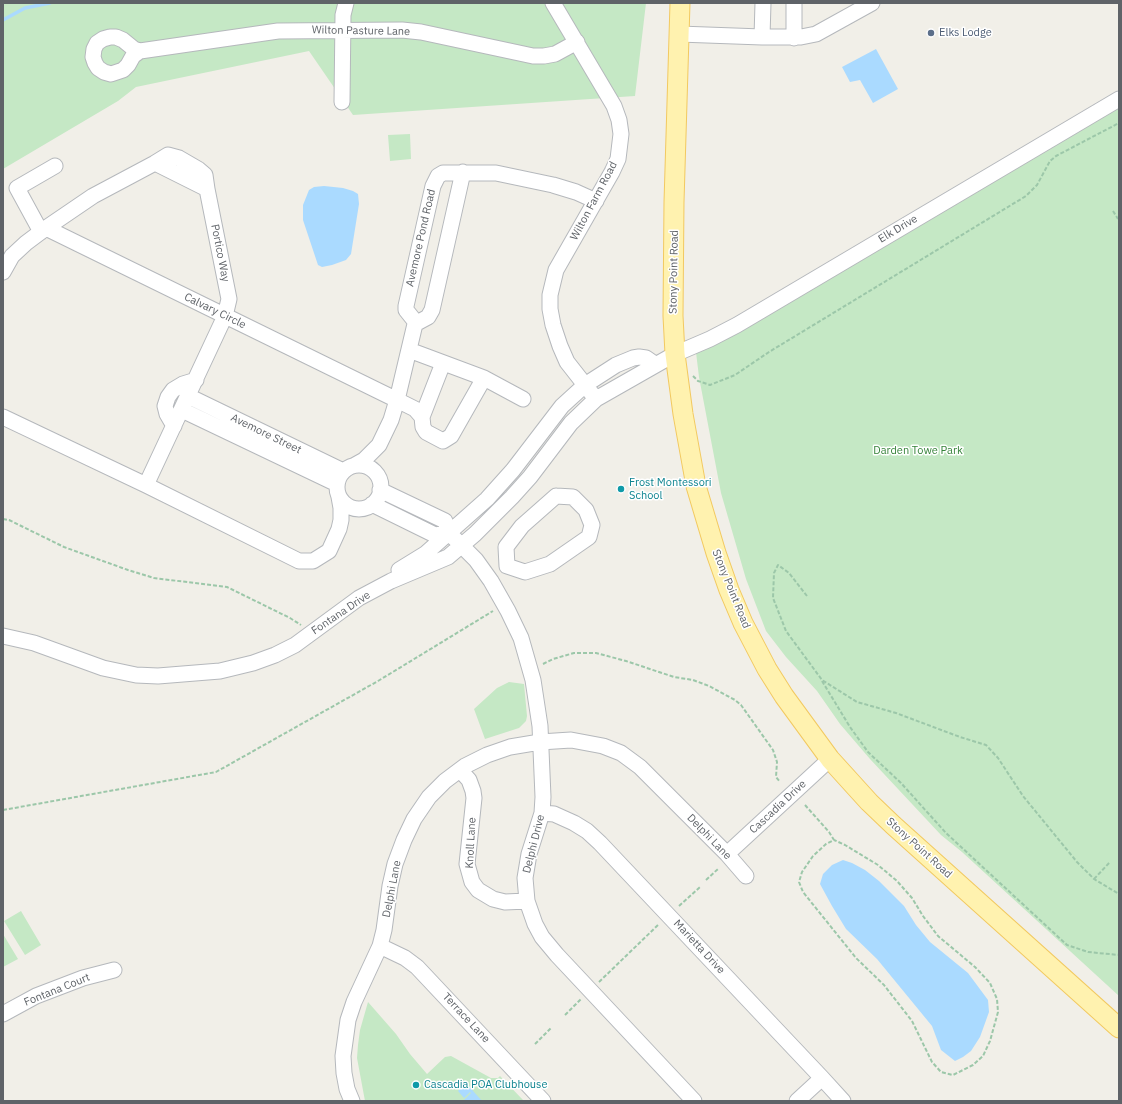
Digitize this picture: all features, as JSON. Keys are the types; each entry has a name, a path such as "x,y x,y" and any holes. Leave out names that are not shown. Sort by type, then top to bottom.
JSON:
{"main road":[{"name":"Stony Point Road","path":"680,3 674,202 673,316 675,354 682,414 696,486 709,533 729,590 743,623 767,669 784,696 830,759 869,802 1119,1028"}],"street":[{"path":"342,102 343,30 346,3"},
{"name":"Wilton Farm Road","path":"554,3 614,106 619,120 621,134 618,159 596,201 556,270 550,295 550,309 553,325 567,362 596,399"},
{"path":"762,37 763,3"},
{"path":"794,3 794,38"},
{"path":"679,34 794,38 816,34 872,3"},
{"name":"Wilton Pasture Lane","path":"140,51 278,31 402,30 421,32 533,56 556,54 577,42"},
{"name":"Elk Drive","path":"656,365 675,354 710,339 737,324 1119,99"},
{"name":"Portico Way","path":"44,230 93,196 155,163 208,189 229,299 225,316 146,485"},
{"path":"3,270 12,256 26,243 44,230 17,188 55,166"},
{"path":"339,529 356,513 369,506 379,496 380,484 377,460 379,445 391,420 397,400 415,324 428,317 432,310 463,172"},
{"name":"Avemore Pond Road","path":"415,324 414,320 406,310 406,306 433,186 438,176 443,173 488,172 536,181 576,192 596,201"},
{"name":"Calvary Circle","path":"44,230 397,400 415,409 422,417"},
{"path":"409,350 484,378 524,399"},
{"path":"360,598 373,586 424,554 487,499 514,470 562,406 585,385 616,365 634,358 646,358 656,365"},
{"path":"443,363 422,417 422,427 426,432 443,441 447,440 451,436 484,378"},
{"name":"Fontana Drive","path":"3,636 34,643 103,668 136,675 158,676 213,672 240,667 275,655 307,637 360,598 391,581 448,557 493,517 512,497 530,477 571,423 586,407 596,399 656,365"},
{"path":"174,426 167,414 165,406 168,397 173,390 183,384 196,380"},
{"name":"Avemore Street","path":"188,396 344,479"},
{"name":"Avemore Street","path":"182,410 344,479"},
{"path":"3,417 146,485 299,561 313,561 329,550 339,529 344,479 379,445"},
{"path":"344,479 366,466 373,470 380,484 445,521 449,533 462,545"},
{"path":"344,479 342,501 348,506 355,508 369,506 435,535 449,533"},
{"path":"556,496 573,498 586,510 592,525 589,537 550,564 525,572 507,566 506,547 522,526 556,496"},
{"name":"Delphi Drive","path":"462,545 490,578 521,638 530,666 538,711 542,797 542,813 526,866 525,878 527,901 535,924 548,946 694,1101"},
{"path":"490,578 507,566"},
{"name":"Delphi Lane","path":"352,1101 347,1089 344,1073 344,1056 348,1020 354,1002 374,963 380,946 395,864 414,819 429,797 445,781 460,770 495,752 510,747 540,742 571,740 603,746 621,753 640,767 727,854 746,876"},
{"name":"Cascadia Drive","path":"727,854 830,759"},
{"name":"Knoll Lane","path":"460,770 469,780 472,786 474,798 467,864 472,882 482,894 498,901 527,901"},
{"name":"Marietta Drive","path":"542,813 554,814 582,827 593,836 843,1101"},
{"name":"Terrace Lane","path":"380,946 405,958 417,967 543,1101"},
{"name":"Fontana Court","path":"3,1014 36,996 82,978 114,970"},
{"path":"797,1101 822,1078"}],"path":[{"path":"693,376 698,382 710,385 735,375 769,352 1026,196 1037,185 1050,161 1056,156 1119,123"},
{"path":"1113,211 1118,219"},
{"path":"3,519 9,520 64,547 154,578 227,587 290,618 302,626"},
{"path":"807,596 789,573 778,565 774,573 773,598 786,631 822,680 850,727 868,752 901,783 946,833 1067,945 1088,952 1119,955"},
{"path":"3,810 216,772 378,681 504,604"},
{"path":"543,664 553,659 574,653 596,653 709,686 735,700 741,705 773,750 777,762 776,777 780,782"},
{"path":"822,680 857,702 896,713 986,745 998,758 1023,796 1077,862 1094,878 1119,894"},
{"path":"805,805 829,832 834,840 878,865 897,881 912,898 938,936 975,967 990,983 997,999 998,1012 990,1041 983,1056 972,1065 953,1075 941,1072 936,1067 932,1062 912,1021 884,985 856,958 803,892 799,882 802,872 813,856 826,844 834,840"},
{"path":"1094,878 1110,862"},
{"path":"706,880 718,868"},
{"path":"679,906 700,887"},
{"path":"599,982 662,922"},
{"path":"565,1015 582,998"},
{"path":"535,1044 552,1027"}],"green space":[{"path":"3,3 646,3 635,96 353,115 309,51 136,87 118,101 3,169"},
{"name":"Darden Towe Park","path":"1119,99 1119,996 962,852 941,835 870,759 840,724 817,691 786,657 766,631 746,579 721,493 699,377 695,344"},
{"path":"410,134 411,159 390,161 388,135"},
{"path":"509,682 524,684 527,716 526,721 519,728 485,739 474,709 497,688"},
{"path":"21,911 41,945 25,955 4,921"},
{"path":"3,934 18,959 3,967"},
{"path":"368,1002 396,1034 427,1074 445,1057 451,1056 491,1078 498,1078 500,1076 523,1100 365,1101 357,1058 360,1030"}],"water":[{"path":"876,49 898,89 873,103 860,80 850,82 842,67"},
{"path":"324,186 343,188 353,191 358,194 359,204 351,254 346,260 322,267 318,265 303,220 303,205 309,190 314,187"},
{"path":"843,860 865,870 879,881 904,906 916,925 930,942 968,973 988,1000 989,1012 980,1037 971,1051 963,1057 955,1061 941,1050 932,1026 877,959 846,929 820,884 823,874 832,865"},
{"path":"466,1083 482,1101 463,1101 471,1093 470,1092 464,1098 458,1091"}],"waterway":[{"path":"3,20 25,8 50,3"}],"place":[{"name":"Elks Lodge","path":"931,33"},
{"name":"Frost Montessori School","path":"621,489"},
{"name":"Cascadia POA Clubhouse","path":"416,1085"}]}
